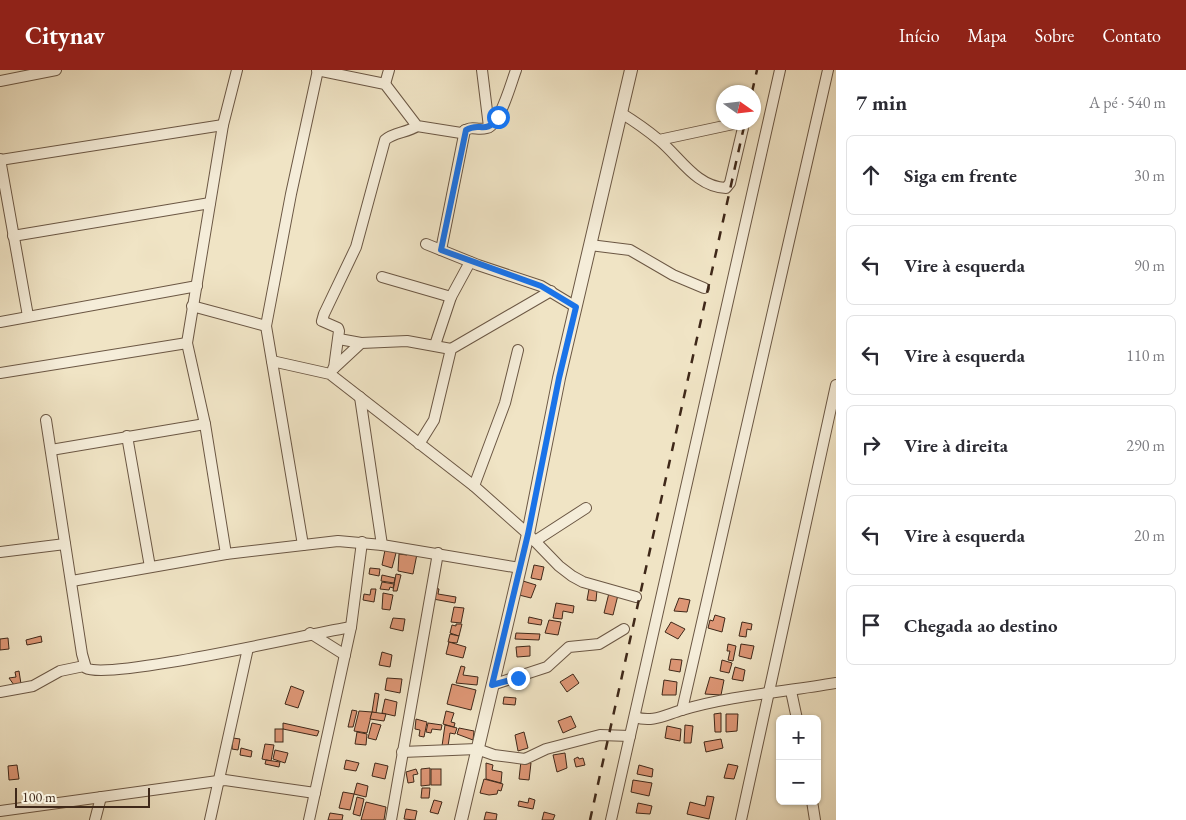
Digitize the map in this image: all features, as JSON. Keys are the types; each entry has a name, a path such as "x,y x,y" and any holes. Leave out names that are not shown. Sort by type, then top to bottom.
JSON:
{"street":[{"path":"0,81 36,72 56,70"},
{"path":"226,554 204,424 187,342 223,125 237,70"},
{"path":"303,544 266,326 291,194 318,70 385,84 417,126 461,133 470,127 489,127 498,117 516,70"},
{"path":"385,84 389,70"},
{"path":"482,70 489,127"},
{"path":"462,820 520,568 531,538 557,387 631,70"},
{"path":"611,820 780,70"},
{"path":"682,710 828,70"},
{"path":"621,113 660,140 693,174 710,185 726,188 734,171 743,128 738,123 660,140"},
{"path":"28,316 0,159 223,125"},
{"path":"332,371 339,339 338,328 322,321 324,314 356,246 383,145 389,137 409,132 417,126"},
{"path":"441,250 466,130"},
{"path":"13,236 210,203"},
{"path":"426,244 551,291 576,307"},
{"path":"590,245 630,250 673,275 704,288"},
{"path":"435,345 451,297 470,262"},
{"path":"382,277 451,297"},
{"path":"0,322 197,286"},
{"path":"339,339 361,343 407,341 451,349 551,291"},
{"path":"192,306 266,326"},
{"path":"0,372 187,342"},
{"path":"332,371 361,343"},
{"path":"419,444 434,420 451,349"},
{"path":"474,486 505,404 518,350"},
{"path":"272,361 332,371 360,397 474,486 559,566 583,582 636,597"},
{"path":"741,820 836,386"},
{"path":"360,397 382,544"},
{"path":"46,420 84,666 90,671 104,671 248,648 351,627"},
{"path":"51,450 204,424"},
{"path":"128,436 150,567"},
{"path":"531,538 586,508"},
{"path":"72,581 226,554 338,541 382,544 520,568"},
{"path":"309,820 346,655 362,542"},
{"path":"0,552 65,544"},
{"path":"390,820 438,553"},
{"path":"492,685 547,667 569,647 599,644 624,629"},
{"path":"310,634 346,655"},
{"path":"210,820 248,648"},
{"path":"0,692 33,686 60,672 84,666"},
{"path":"634,717 650,720 682,710 768,691 792,691 836,683"},
{"path":"792,691 796,715"},
{"path":"402,752 477,749 494,755 525,759 546,749 600,735 630,736"},
{"path":"0,811 233,780 315,793"},
{"path":"95,820 101,797"},
{"path":"813,805 815,820"}],"building":[{"path":"385,550 396,553 392,568 382,565"},
{"path":"408,553 417,554 413,574 398,571 399,554 407,555"},
{"path":"534,565 544,567 541,580 531,578"},
{"path":"370,568 380,569 379,576 369,574"},
{"path":"396,574 401,575 397,591 393,591"},
{"path":"382,575 395,578 394,583 381,581"},
{"path":"523,581 536,585 531,598 519,595"},
{"path":"382,582 394,584 393,588 390,587 389,590 380,589"},
{"path":"435,588 439,589 438,594 456,597 455,603 433,599"},
{"path":"371,589 376,589 374,602 363,600 364,594 370,595"},
{"path":"589,589 597,590 596,601 587,600"},
{"path":"383,593 393,595 390,610 382,609"},
{"path":"609,593 618,595 613,615 604,613"},
{"path":"679,598 690,600 687,612 674,611"},
{"path":"556,603 574,606 573,613 563,611 562,619 553,618"},
{"path":"454,607 464,608 461,623 451,622"},
{"path":"715,615 725,618 722,632 708,628 710,620 713,621"},
{"path":"529,617 542,620 541,625 528,623"},
{"path":"393,618 405,619 403,631 390,628"},
{"path":"549,620 561,622 558,635 545,633"},
{"path":"671,622 685,629 678,639 665,632"},
{"path":"742,622 752,624 751,630 747,629 746,637 739,636"},
{"path":"456,624 462,624 459,636 450,633 452,625 456,626"},
{"path":"516,633 540,634 539,640 515,639"},
{"path":"450,634 459,636 457,643 448,642"},
{"path":"41,636 42,642 27,645 26,640"},
{"path":"8,638 9,649 0,650 0,639"},
{"path":"449,642 466,647 463,658 446,654"},
{"path":"728,644 736,646 733,661 728,660 730,651 727,651"},
{"path":"741,644 754,646 751,659 739,656"},
{"path":"530,646 530,656 517,657 516,647"},
{"path":"382,652 392,655 390,667 379,665"},
{"path":"671,659 682,660 680,672 669,670"},
{"path":"722,660 732,663 729,673 720,671"},
{"path":"461,666 465,667 463,675 478,677 477,685 456,683"},
{"path":"735,667 745,670 743,681 732,679"},
{"path":"19,671 21,684 14,685 9,678 16,677 15,672"},
{"path":"573,674 579,683 567,692 560,682"},
{"path":"710,677 724,680 721,695 705,694"},
{"path":"387,678 402,679 400,693 385,690"},
{"path":"664,680 677,682 676,695 662,695"},
{"path":"452,684 476,690 471,710 447,704"},
{"path":"291,686 304,691 298,708 285,704"},
{"path":"375,693 379,694 376,713 372,712"},
{"path":"504,697 516,698 515,705 503,704"},
{"path":"385,699 397,702 395,716 382,713"},
{"path":"352,710 357,711 353,727 348,727"},
{"path":"359,711 372,712 367,733 354,731"},
{"path":"446,711 454,713 451,722 455,723 454,727 443,724"},
{"path":"372,712 386,714 384,721 370,719"},
{"path":"721,713 721,732 715,732 714,714"},
{"path":"726,714 738,714 737,731 726,732"},
{"path":"571,716 576,727 563,733 558,721"},
{"path":"416,719 427,722 424,737 419,736 420,730 415,729"},
{"path":"283,723 319,731 317,736 283,729"},
{"path":"372,723 381,725 376,740 368,738"},
{"path":"428,723 442,725 441,730 432,729 431,733 426,732"},
{"path":"445,725 457,728 455,734 450,733 448,746 442,746"},
{"path":"685,725 693,726 691,743 684,743"},
{"path":"667,726 681,729 680,741 665,738"},
{"path":"459,728 474,731 473,740 457,734"},
{"path":"275,729 283,729 283,742 275,742"},
{"path":"357,732 367,734 366,745 355,744"},
{"path":"524,732 528,748 518,751 515,735"},
{"path":"233,738 240,739 238,750 232,749"},
{"path":"721,739 723,748 706,752 704,742"},
{"path":"265,744 274,745 271,761 262,759"},
{"path":"241,748 252,751 251,757 240,755"},
{"path":"275,750 288,753 285,763 273,759"},
{"path":"565,753 567,768 557,772 553,755"},
{"path":"578,757 579,759 583,758 585,765 576,767 574,759"},
{"path":"266,760 280,762 279,767 265,764"},
{"path":"346,760 359,763 356,771 344,769"},
{"path":"521,761 531,763 529,780 519,779"},
{"path":"375,763 388,766 385,779 372,776"},
{"path":"486,763 493,765 492,770 502,772 501,783 486,779"},
{"path":"728,764 738,766 734,779 724,778"},
{"path":"17,765 19,779 9,780 8,766"},
{"path":"639,765 653,769 652,777 637,774"},
{"path":"430,768 430,785 421,786 421,769"},
{"path":"416,769 418,774 413,775 414,782 408,783 406,772"},
{"path":"431,769 441,769 441,785 431,785"},
{"path":"484,779 503,784 501,791 498,790 497,794 489,795 480,793"},
{"path":"633,780 652,783 649,796 631,792"},
{"path":"357,783 368,786 366,797 354,794"},
{"path":"422,788 430,788 429,798 421,798"},
{"path":"343,792 354,794 350,810 339,808"},
{"path":"707,796 714,797 709,819 687,814 690,802 705,806"},
{"path":"357,797 364,799 360,816 353,814"},
{"path":"529,798 535,800 533,809 518,806 519,801 528,803"},
{"path":"434,800 442,802 438,814 430,812"},
{"path":"366,802 386,807 384,820 361,820"},
{"path":"638,803 652,806 650,814 636,813"},
{"path":"406,809 417,811 415,820 404,819"},
{"path":"486,812 497,814 496,820 484,820"},
{"path":"544,812 555,815 553,820 542,820"},
{"path":"330,813 343,815 342,820 328,820"}],"railway":[{"path":"754,85 757,70"},
{"path":"590,820 743,130"}],"route":[{"path":"498,117 489,127 470,127 466,130 441,250 478,265 541,286 576,307 559,378 528,534 492,685 518,678"}]}
